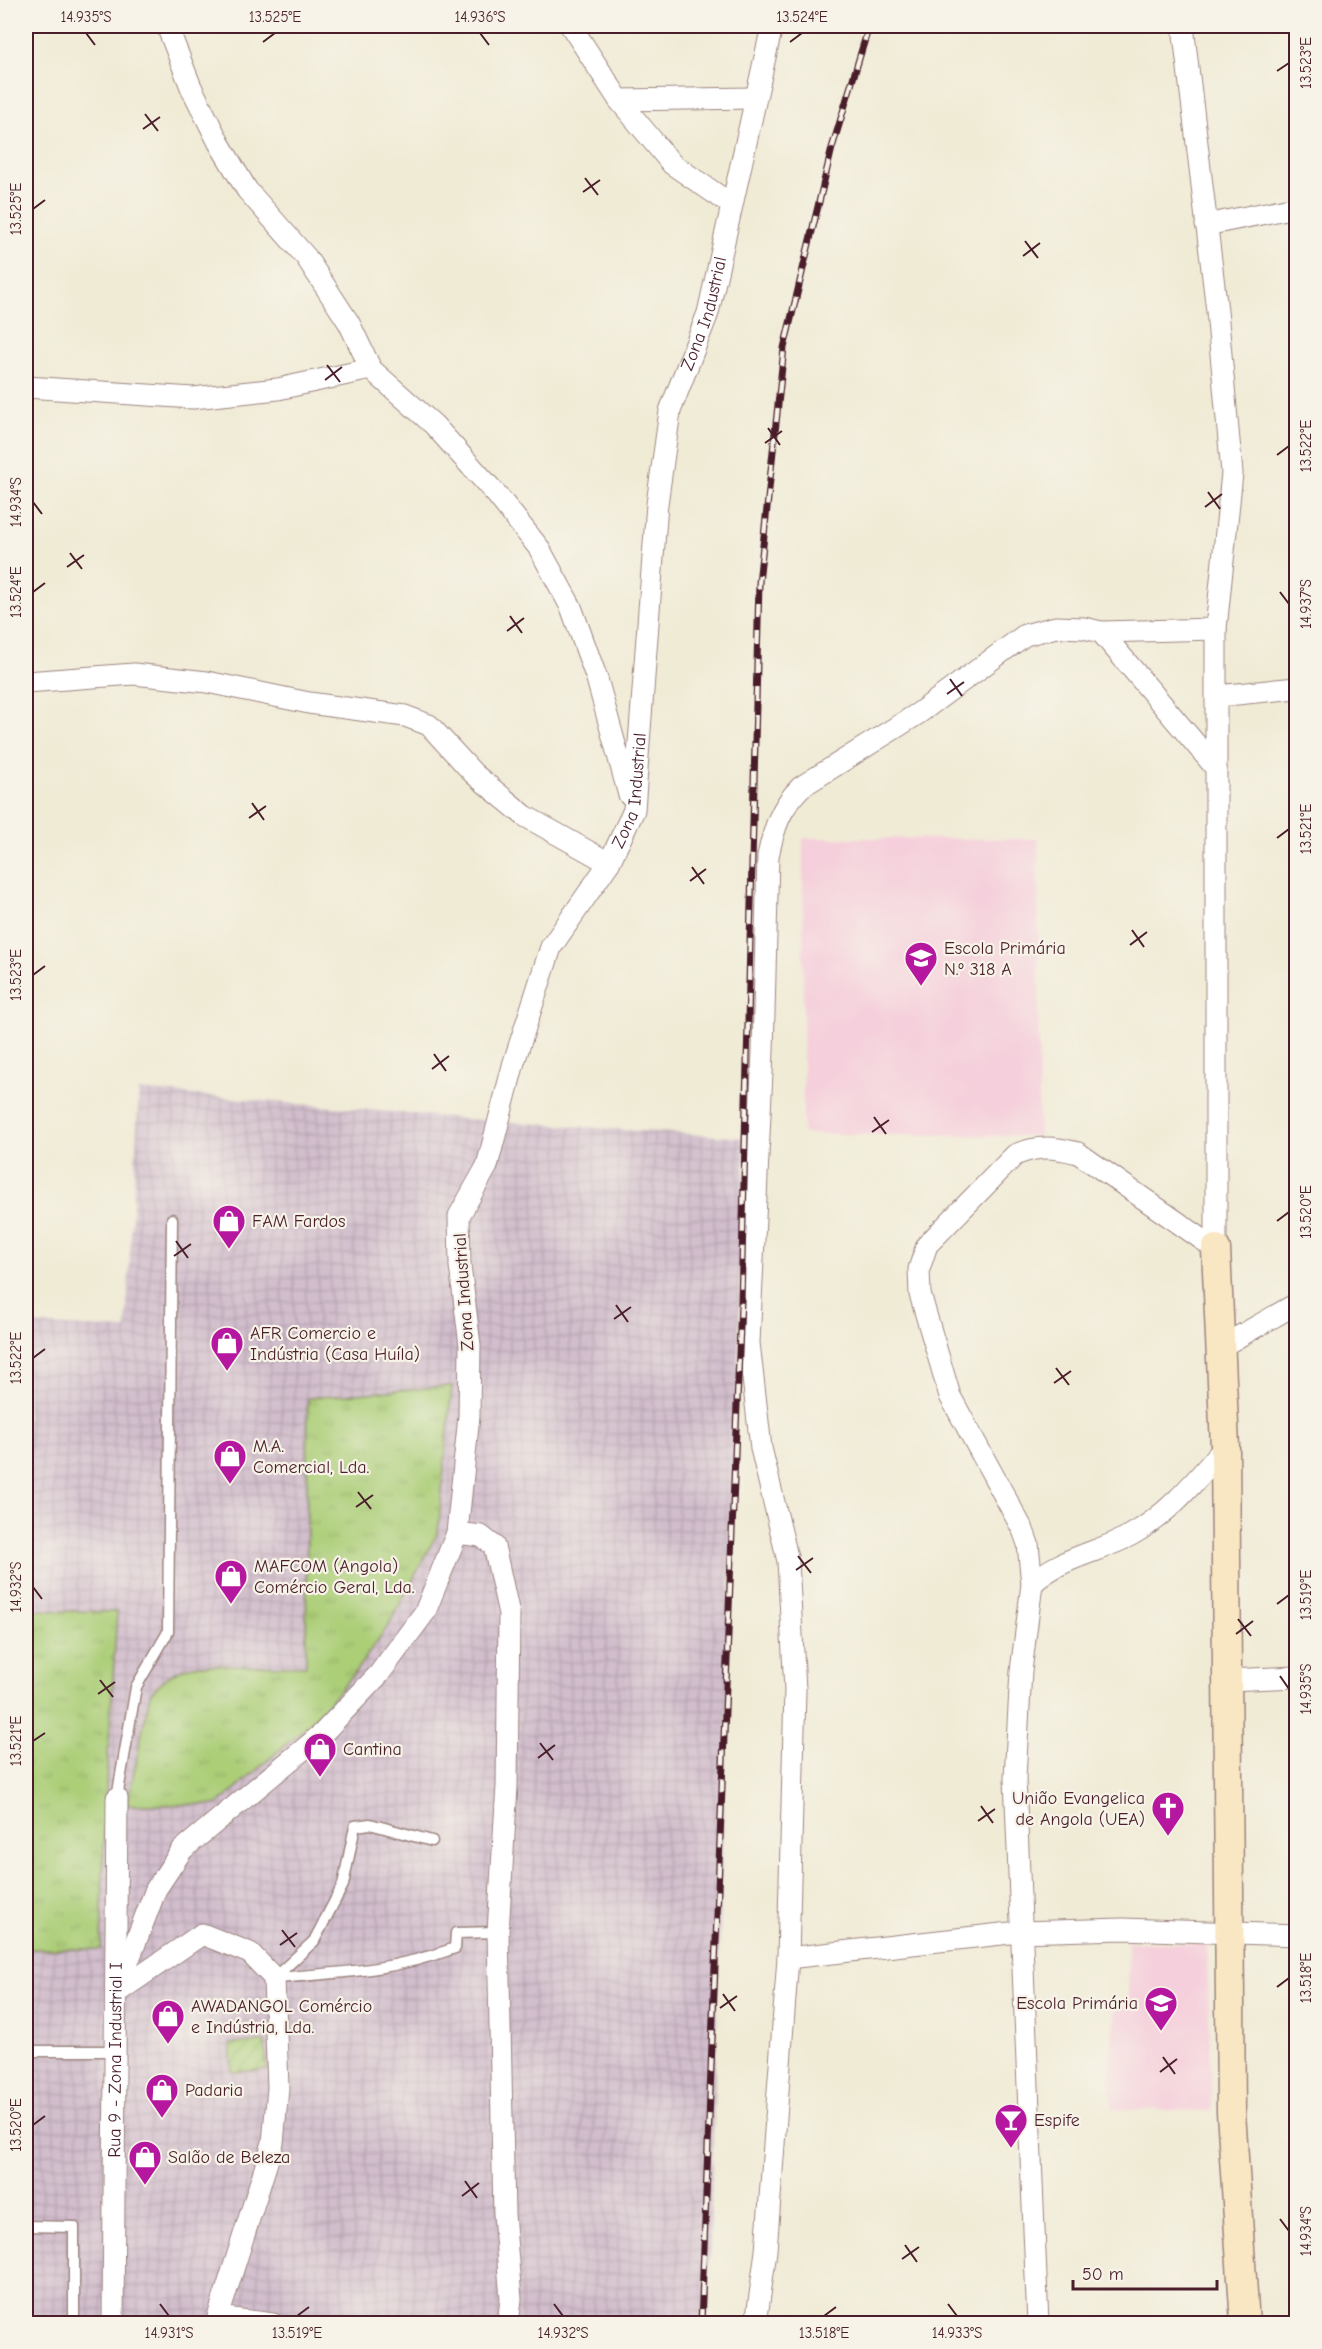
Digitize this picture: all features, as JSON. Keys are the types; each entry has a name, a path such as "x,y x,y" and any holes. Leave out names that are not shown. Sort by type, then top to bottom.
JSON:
{"street":[{"path":"167,26 191,87 219,143 247,190 306,257 349,323 371,369 434,425 497,495 538,548 571,607 597,679 634,810"},
{"path":"571,26 619,100 672,164 732,205"},
{"name":"Zona Industrial","path":"116,1993 156,1889 182,1850 323,1733 379,1674 424,1612 457,1533 469,1416 470,1345 460,1266 459,1216 487,1166 514,1062 551,947 609,863 634,810 657,504 670,411 708,313 771,26"},
{"path":"1184,26 1232,473 1216,629 1218,696 1216,1249 1219,1348 1226,1447 1231,2112 1245,2324"},
{"path":"619,100 754,98"},
{"path":"1206,225 1296,207"},
{"path":"26,387 193,398 278,389 371,369"},
{"path":"756,2324 766,2251 788,1958 795,1690 788,1561 761,1448 749,1343 763,1052 768,856 774,826 787,801 801,787 919,713 1025,635 1056,627 1084,628 1101,632 1216,629"},
{"path":"1101,632 1216,768"},
{"path":"26,682 134,674 207,682 309,703 405,716 429,725 447,741 474,774 525,816 609,863"},
{"path":"1218,696 1296,688"},
{"path":"1038,2324 1019,1932 1015,1778 1022,1671 1032,1584 1028,1544 1023,1530 950,1396 920,1294 919,1269 927,1245 1015,1155 1032,1148 1053,1146 1078,1153 1216,1249"},
{"path":"1219,1348 1296,1304"},
{"path":"1032,1584 1056,1566 1095,1552 1145,1526 1178,1500 1226,1447"},
{"path":"457,1533 480,1536 494,1546 509,1614 507,1786 498,1932 504,2214 511,2299 508,2324"},
{"path":"1228,1680 1296,1677"},
{"name":"Rua 9 - Zona Industrial I","path":"114,2324 117,1798"},
{"path":"788,1958 1019,1932 1123,1929 1296,1935"},
{"path":"116,1993 202,1934 250,1953 274,1978 278,2088 273,2143 213,2320 273,2324"}],"lane":[{"path":"117,1798 136,1687 168,1632 172,1219"},
{"path":"274,1978 314,1941 343,1885 355,1826 370,1824 432,1841"},
{"path":"274,1978 359,1972 416,1962 455,1948 456,1933 498,1932"},
{"path":"26,2051 115,2051"},
{"path":"26,2226 74,2227 74,2324"}],"shaded area":[{"name":"Escola Primária N.º 318 A","path":"803,838 1038,839 1039,1136 803,1134"},
{"path":"139,1090 481,1120 745,1138 707,2323 26,2323 26,1324 126,1329"},
{"name":"Escola Primária","path":"1128,1942 1207,1944 1212,2111 1112,2109 1110,2058 1116,2006 1128,2004"}],"green space":[{"path":"452,1386 438,1532 388,1626 353,1675 309,1724 218,1804 127,1805 150,1694 160,1683 177,1671 198,1665 306,1666 308,1398"},
{"path":"26,1610 117,1612 105,1803 101,1949 26,1949"},
{"path":"265,2042 267,2070 232,2072 230,2044"}],"railway":[{"path":"701,2324 741,1302 759,583 784,348 832,148 869,26"}],"place":[{"name":"Escola Primária N.º 318 A","path":"921,987"},
{"name":"FAM Fardos","path":"229,1250"},
{"name":"AFR Comercio e Indústria (Casa Huíla)","path":"227,1372"},
{"name":"M.A. Comercial, Lda.","path":"230,1485"},
{"name":"MAFCOM (Angola) Comércio Geral, Lda.","path":"231,1605"},
{"name":"Cantina","path":"320,1778"},
{"name":"União Evangelica de Angola (UEA)","path":"1168,1837"},
{"name":"Escola Primária","path":"1161,2032"},
{"name":"AWADANGOL Comércio e Indústria, Lda.","path":"168,2045"},
{"name":"Padaria","path":"162,2119"},
{"name":"Espife","path":"1011,2149"},
{"name":"Salão de Beleza","path":"145,2186"}]}
